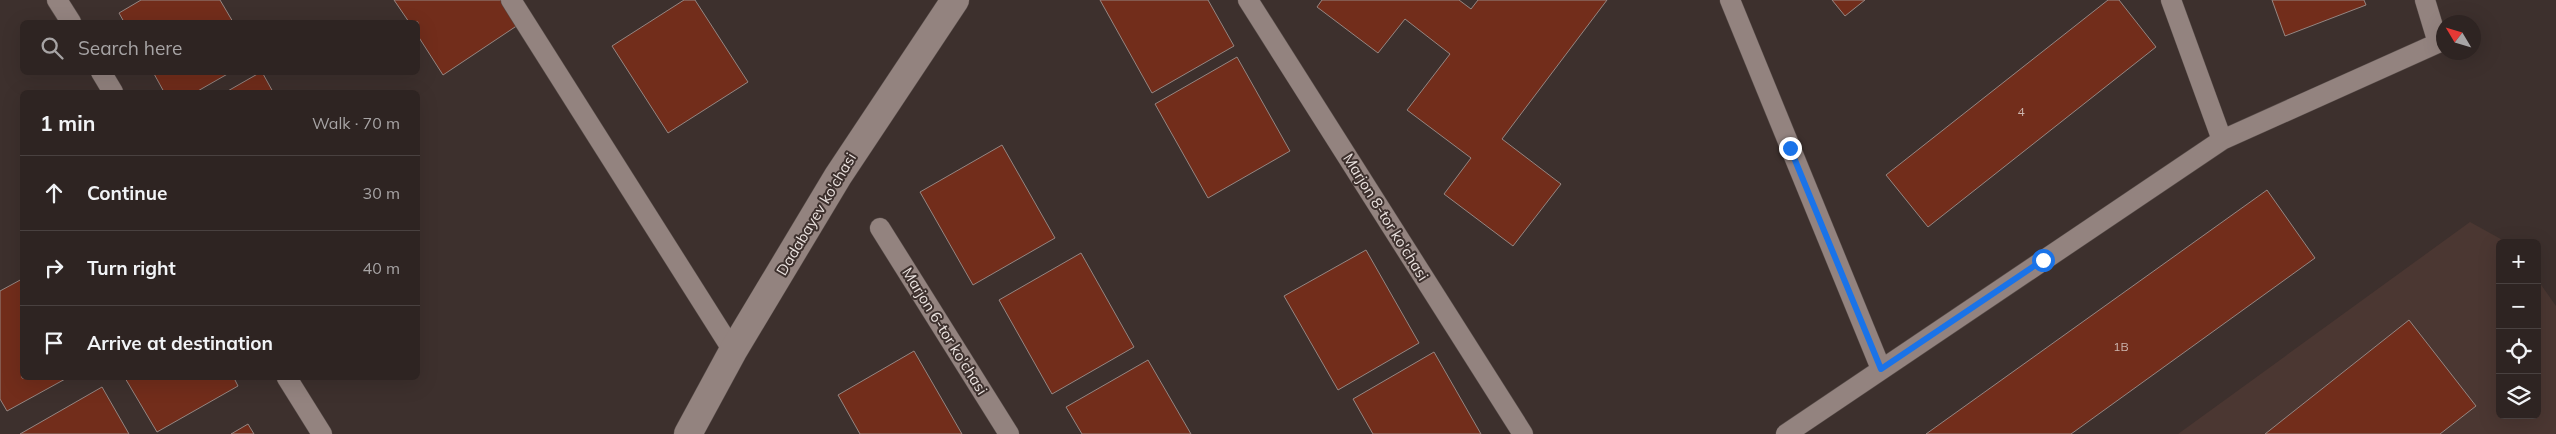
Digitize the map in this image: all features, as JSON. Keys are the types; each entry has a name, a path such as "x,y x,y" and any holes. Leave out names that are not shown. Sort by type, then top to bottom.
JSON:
{"street":[{"name":"Dadabayev ko'chasi","path":"688,434 733,351 838,176 955,0"}],"lane":[{"path":"57,0 70,20"},
{"path":"511,0 733,351"},
{"name":"Marjon 8-tor ko'chasi","path":"1248,0 1523,434"},
{"path":"1730,0 1881,369"},
{"path":"2171,0 2222,140"},
{"path":"1786,434 2222,140 2438,43 2426,0"},
{"path":"103,75 112,90"},
{"name":"Marjon 6-tor ko'chasi","path":"880,228 1009,434"},
{"path":"288,380 322,434"}],"shaded area":[{"path":"2470,222 2501,239 2496,239 2496,419 2541,419 2541,285 2556,306 2556,434 2178,434"}],"building":[{"path":"141,0 220,0 232,20 123,20 119,13"},
{"path":"394,0 506,0 521,23 443,75 420,39 420,20 408,20"},
{"path":"684,0 695,0 748,82 668,133 612,46"},
{"path":"1100,0 1208,0 1234,46 1152,93"},
{"path":"1322,0 1459,0 1471,9 1478,0 1607,0 1502,139 1561,184 1513,246 1444,194 1471,158 1407,110 1450,54 1405,19 1378,53 1317,7"},
{"path":"1832,0 1865,0 1845,16"},
{"path":"2108,0 2119,0 2156,47 1928,227 1886,175"},
{"path":"2272,0 2364,0 2366,5 2285,36"},
{"path":"1237,57 1290,151 1208,198 1155,104"},
{"path":"155,75 226,75 200,90 163,90"},
{"path":"256,75 264,75 272,90 230,90"},
{"path":"1002,145 1055,238 973,285 920,192"},
{"path":"2267,190 2315,258 2071,434 1926,434"},
{"path":"1366,250 1419,343 1338,390 1284,296"},
{"path":"1081,253 1134,347 1052,394 999,300"},
{"path":"20,280 20,380 63,380 7,411 0,399 0,291"},
{"path":"2409,320 2476,406 2440,434 2265,434"},
{"path":"914,351 962,434 860,434 838,395"},
{"path":"1434,352 1481,434 1373,434 1353,399"},
{"path":"1148,360 1191,434 1082,434 1066,407"},
{"path":"126,380 235,380 238,386 157,432"},
{"path":"102,387 129,434 20,434"},
{"path":"248,424 254,434 231,434"}],"route":[{"path":"1790,148 1881,369 2043,260"}]}
